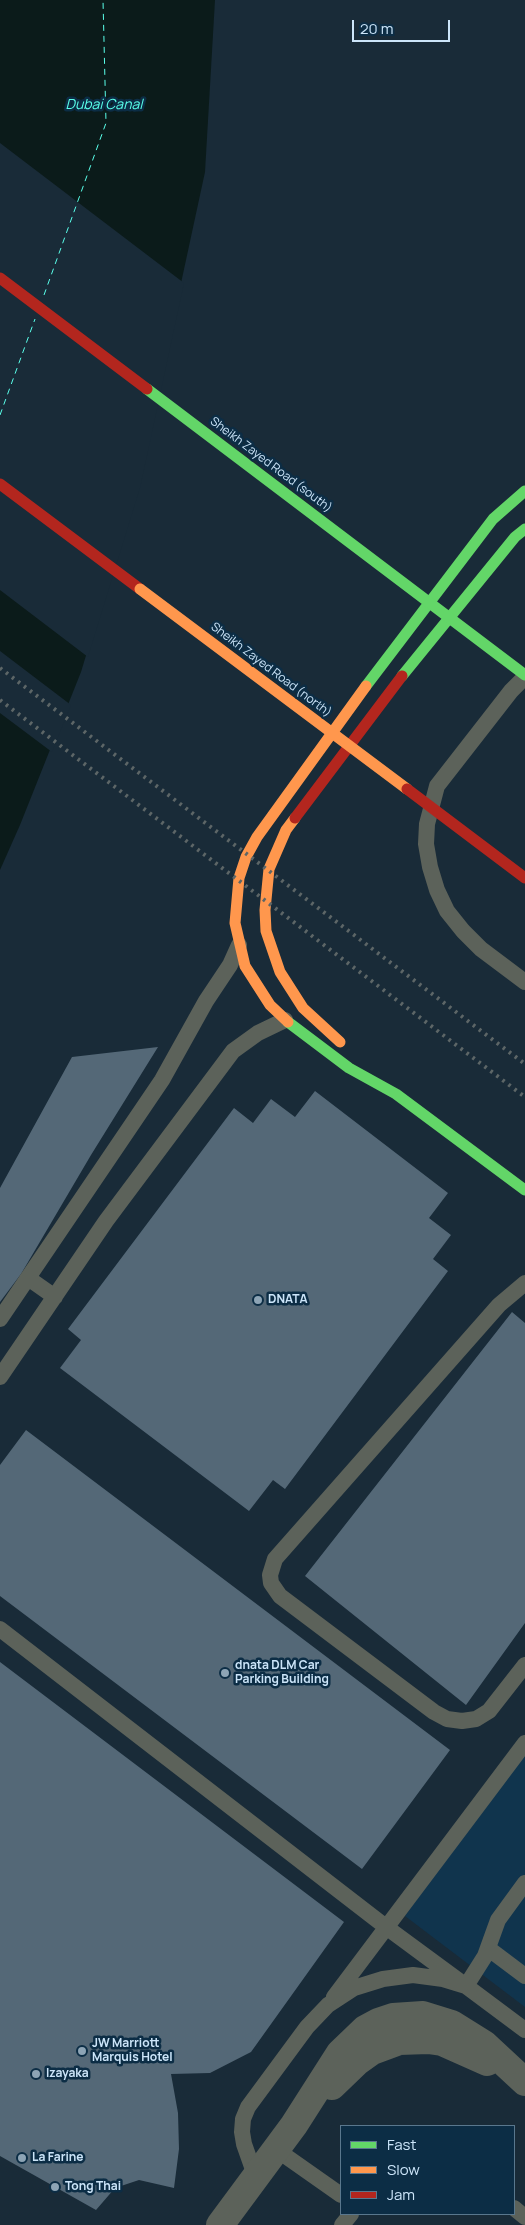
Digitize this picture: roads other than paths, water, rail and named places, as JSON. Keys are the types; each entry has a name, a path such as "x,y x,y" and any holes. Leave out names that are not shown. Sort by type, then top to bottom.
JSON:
{"main road":[{"name":"Sheikh Zayed Road (south)","path":"0,278 525,676"},
{"name":"Sheikh Zayed Road (north)","path":"0,484 525,878"},
{"path":"525,491 493,519 382,664 257,837 242,871 236,900 235,923 239,945 246,966 256,986 270,1005 286,1020 350,1068 396,1094 525,1190"},
{"path":"349,1048 318,1024 303,1008 280,972 266,932 266,889 270,869 286,830 309,799 401,678 515,537 525,529"},
{"path":"370,1067 396,1094"}],"street":[{"path":"220,2225 277,2150 294,2124 358,2061 372,2051 399,2041 428,2040 442,2042 473,2055 525,2083"}],"lane":[{"path":"525,676 511,690 437,786 427,824 426,844 430,868 437,890 447,911 462,932 525,982"},
{"path":"0,1319 162,1080 206,1001 230,965 239,945"},
{"path":"0,1378 106,1222 233,1051 258,1032 286,1020"},
{"path":"28,1278 55,1297"},
{"path":"525,1283 499,1305 275,1560 270,1575 271,1583 280,1596 434,1712 447,1719 462,1721 476,1719 489,1711 525,1665"},
{"path":"0,1629 386,1927 525,2030"},
{"path":"256,2178 244,2144 242,2132 248,2107 307,2027 328,2005 525,1744"},
{"path":"466,1986 489,1948 498,1920 525,1882"},
{"path":"489,1948 525,1976"},
{"path":"328,2005 354,1988 383,1979 413,1975 443,1979 466,1986"},
{"path":"277,2150 340,2195"},
{"path":"515,2209 525,2217"}],"water":[{"name":"Dubai Canal","path":"0,0 215,0 205,172 137,487 81,672 0,870"}],"railway":[{"path":"0,668 525,1064"},
{"path":"0,700 525,1097"}],"place":[{"name":"DNATA","path":"258,1300"},
{"name":"dnata DLM Car Parking Building","path":"225,1673"},
{"name":"JW Marriott Marquis Hotel","path":"82,2051"},
{"name":"Izayaka","path":"36,2074"},
{"name":"La Farine","path":"22,2158"},
{"name":"Tong Thai","path":"55,2187"}]}
